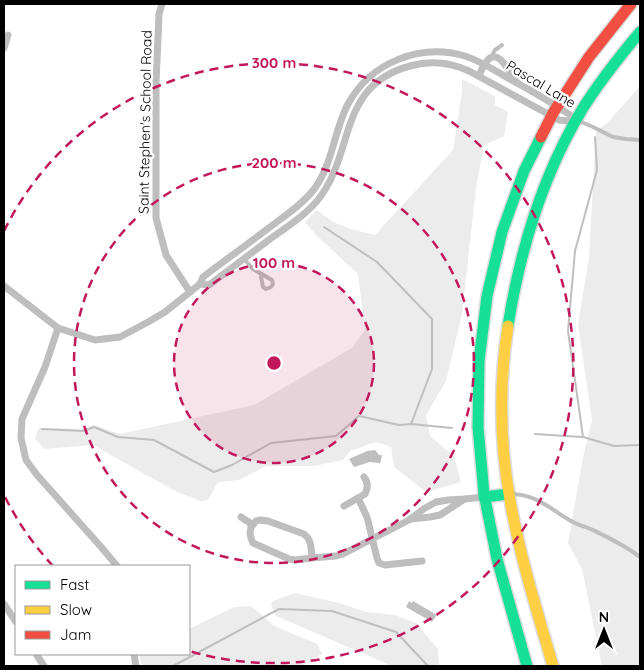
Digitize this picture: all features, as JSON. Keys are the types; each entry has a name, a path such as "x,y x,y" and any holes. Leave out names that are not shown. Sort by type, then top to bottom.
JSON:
{"highway":[{"path":"527,666 498,559 484,497 479,455 477,414 478,357 487,295 496,254 513,200 531,156 554,111 579,70 602,38 631,4"},
{"path":"553,666 516,531 506,477 503,447 503,368 511,298 523,250 537,206 554,164 577,120 609,70 640,32"},
{"path":"484,497 510,494"}],"street":[{"name":"Saint Stephen's School Road","path":"162,4 159,14 156,83 156,218 166,255 190,292"},
{"path":"4,48 8,35"},
{"name":"Pascal Lane","path":"4,286 58,328 95,340 120,337 148,322 190,292 200,284 203,277 292,211 306,198 322,176 348,104 359,87 373,74 396,60 437,52 465,57 522,86 554,111 562,121 577,120"},
{"path":"461,67 465,57"},
{"path":"479,76 487,61 491,58 497,58 501,60 522,86"},
{"name":"Pascal Lane","path":"200,284 209,285 303,216 317,201 327,188 334,172 353,115 360,102 369,89 396,70 424,63 454,64 577,120"},
{"path":"373,74 378,82"},
{"path":"336,136 344,140"},
{"path":"58,328 45,367 22,419 21,438 24,452 26,460 37,475 116,565"},
{"path":"344,506 365,494 367,482 364,477"},
{"path":"312,558 310,541 304,534 268,521 258,521 252,525 250,536 253,543 289,559 312,558 340,554 409,520 436,502 484,497"},
{"path":"358,498 366,514 380,564 422,561"},
{"path":"409,520 440,515 466,499"},
{"path":"436,502 440,515"},
{"path":"241,517 252,525"},
{"path":"4,604 15,620"},
{"path":"37,655 44,666"}],"lane":[{"path":"491,58 495,50 502,45"},
{"path":"577,120 598,128 612,137 640,140"},
{"path":"244,259 252,268 262,274"},
{"path":"510,494 524,495 540,500 570,520 631,550 640,557"}],"shaded area":[{"path":"462,79 495,96 495,105 508,112 504,136 484,145 476,188 462,314 446,381 426,415 430,436 454,456 461,482 426,492 394,467 391,447 376,442 350,451 343,460 314,466 266,466 239,480 218,482 208,500 200,501 177,492 93,445 44,449 35,438 39,428 83,429 94,425 120,434 254,405 352,348 365,330 358,274 316,235 305,222 317,210 333,222 375,235 453,150 462,91"},
{"path":"640,86 640,666 602,666 582,569 568,543 583,457 592,420 578,325 589,257 596,132 611,119"},
{"path":"375,450 379,455 382,455 380,464 370,462 354,467 349,459 367,451"},
{"path":"295,593 339,603 366,612 395,615 416,623 438,649 439,666 392,666 276,616 271,605 273,601"},
{"path":"409,601 412,603 413,601 437,615 432,622 406,607"},
{"path":"251,606 274,626 317,644 322,654 302,666 142,666 139,655 190,655 190,629 234,607"}],"waterway":[{"path":"595,137 597,170 575,251 568,331 583,437 614,446 640,445"},
{"path":"324,227 377,262 432,319 432,369 411,424"},
{"path":"42,429 83,431 94,427 118,437 154,440 214,472 232,465 271,443 336,436 359,416 399,425 411,424 452,428"},
{"path":"535,434 582,437"},
{"path":"173,666 279,609 332,611 396,632 428,666"}],"traffic: fast":[{"path":"508,326 526,241 556,159 583,108 610,69 640,32"},
{"path":"527,666 497,559 484,494 478,427 479,361 487,296 502,232 524,171 541,137"},
{"path":"484,497 509,494"}],"traffic: slow":[{"path":"508,326 502,391 504,457 514,521 553,666"}],"traffic: jam":[{"path":"541,137 553,113 589,57 631,4"}]}
